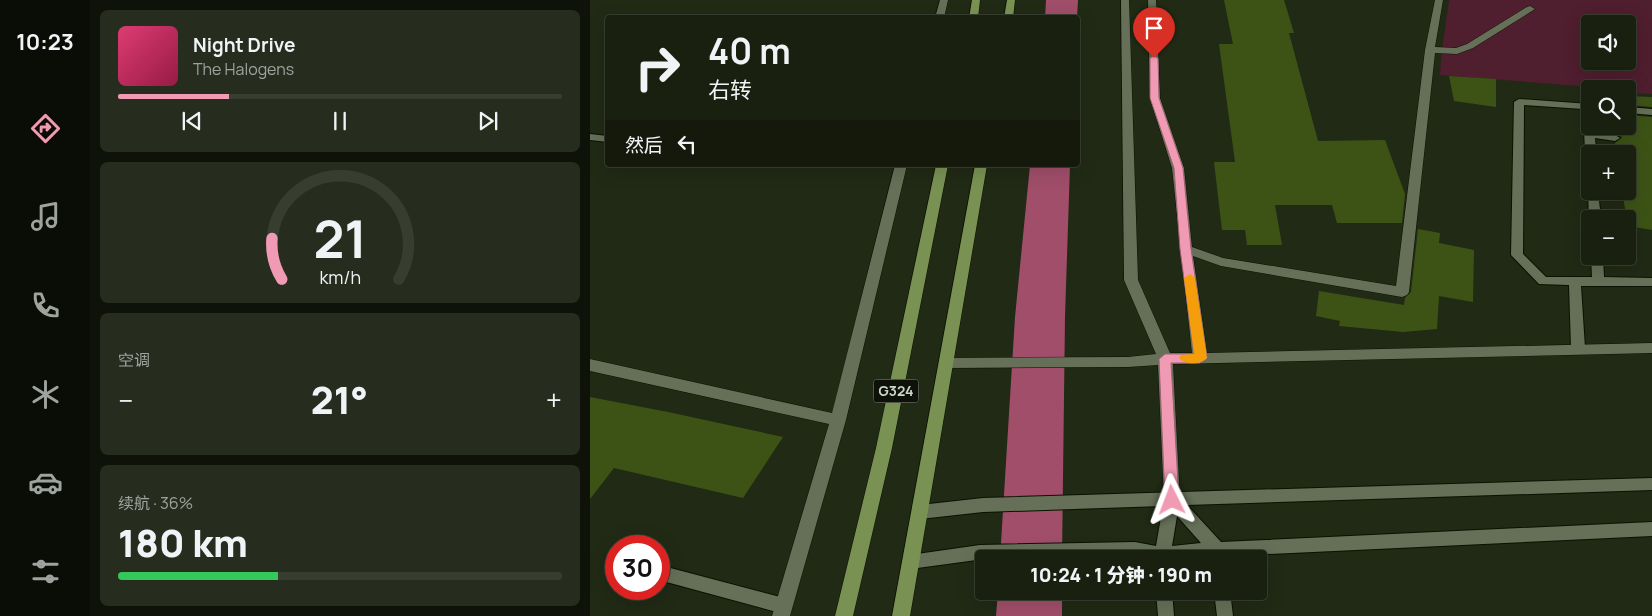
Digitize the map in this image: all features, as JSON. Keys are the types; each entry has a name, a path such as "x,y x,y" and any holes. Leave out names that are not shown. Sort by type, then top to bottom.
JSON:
{"highway":[{"path":"973,15 976,0"},
{"path":"1008,15 1011,0"},
{"name":"G324","path":"844,616 884,448 940,167"},
{"name":"G324","path":"901,616 981,167"}],"street":[{"path":"940,15 944,0"},
{"path":"1125,0 1131,280 1165,359 1172,500"},
{"path":"1152,0 1154,98 1178,168 1200,358"},
{"path":"1186,249 1221,262 1402,292 1430,50 1439,0"},
{"path":"1430,50 1457,51 1470,46 1530,9"},
{"path":"782,611 838,420 901,167"},
{"path":"946,363 1128,362 1200,358 1578,348 1652,348"},
{"path":"590,365 838,420"}],"lane":[{"path":"1581,106 1519,102 1517,255 1543,281 1652,282"},
{"path":"1636,111 1652,112"},
{"path":"1596,135 1615,138"},
{"path":"590,137 605,139"},
{"path":"1597,265 1598,281"},
{"path":"1575,281 1578,348"},
{"path":"920,512 983,505 1652,484"},
{"path":"1172,500 1215,550"},
{"path":"1163,550 1172,500"},
{"path":"1267,551 1652,529"},
{"path":"1083,550 1138,550"},
{"path":"910,562 975,553"},
{"path":"670,575 782,611"},
{"path":"1165,600 1166,616"},
{"path":"1223,600 1225,616"}],"shaded area":[{"path":"1449,0 1652,0 1652,94 1636,93 1636,80 1581,80 1581,88 1440,75"}],"building":[{"path":"1224,0 1284,0 1294,33 1289,33 1318,141 1385,140 1405,194 1402,223 1337,223 1332,205 1275,205 1282,245 1247,245 1245,230 1222,230 1214,162 1235,162 1219,44 1233,44"},
{"path":"1449,76 1496,79 1496,107 1454,101"},
{"path":"1636,96 1652,97 1652,107 1636,106"},
{"path":"1636,116 1652,117 1652,230 1636,227 1636,210 1625,210 1624,200 1636,200 1636,145 1615,145 1615,143 1622,137 1618,135 1636,135"},
{"path":"1418,229 1440,233 1439,243 1474,250 1473,302 1439,296 1437,329 1403,332 1339,326 1340,321 1316,316 1319,291 1404,305 1405,298 1411,292"},
{"path":"590,397 783,437 743,498 614,468 590,499"}],"waterway":[{"path":"1061,15 1062,0"},
{"path":"1031,550 1040,317 1050,167"},
{"path":"1029,616 1030,600"}],"slow traffic":[{"path":"1185,358 1200,358 1190,278"}],"route":[{"path":"1154,58 1154,98 1178,168 1200,358 1165,359 1172,500"}]}
